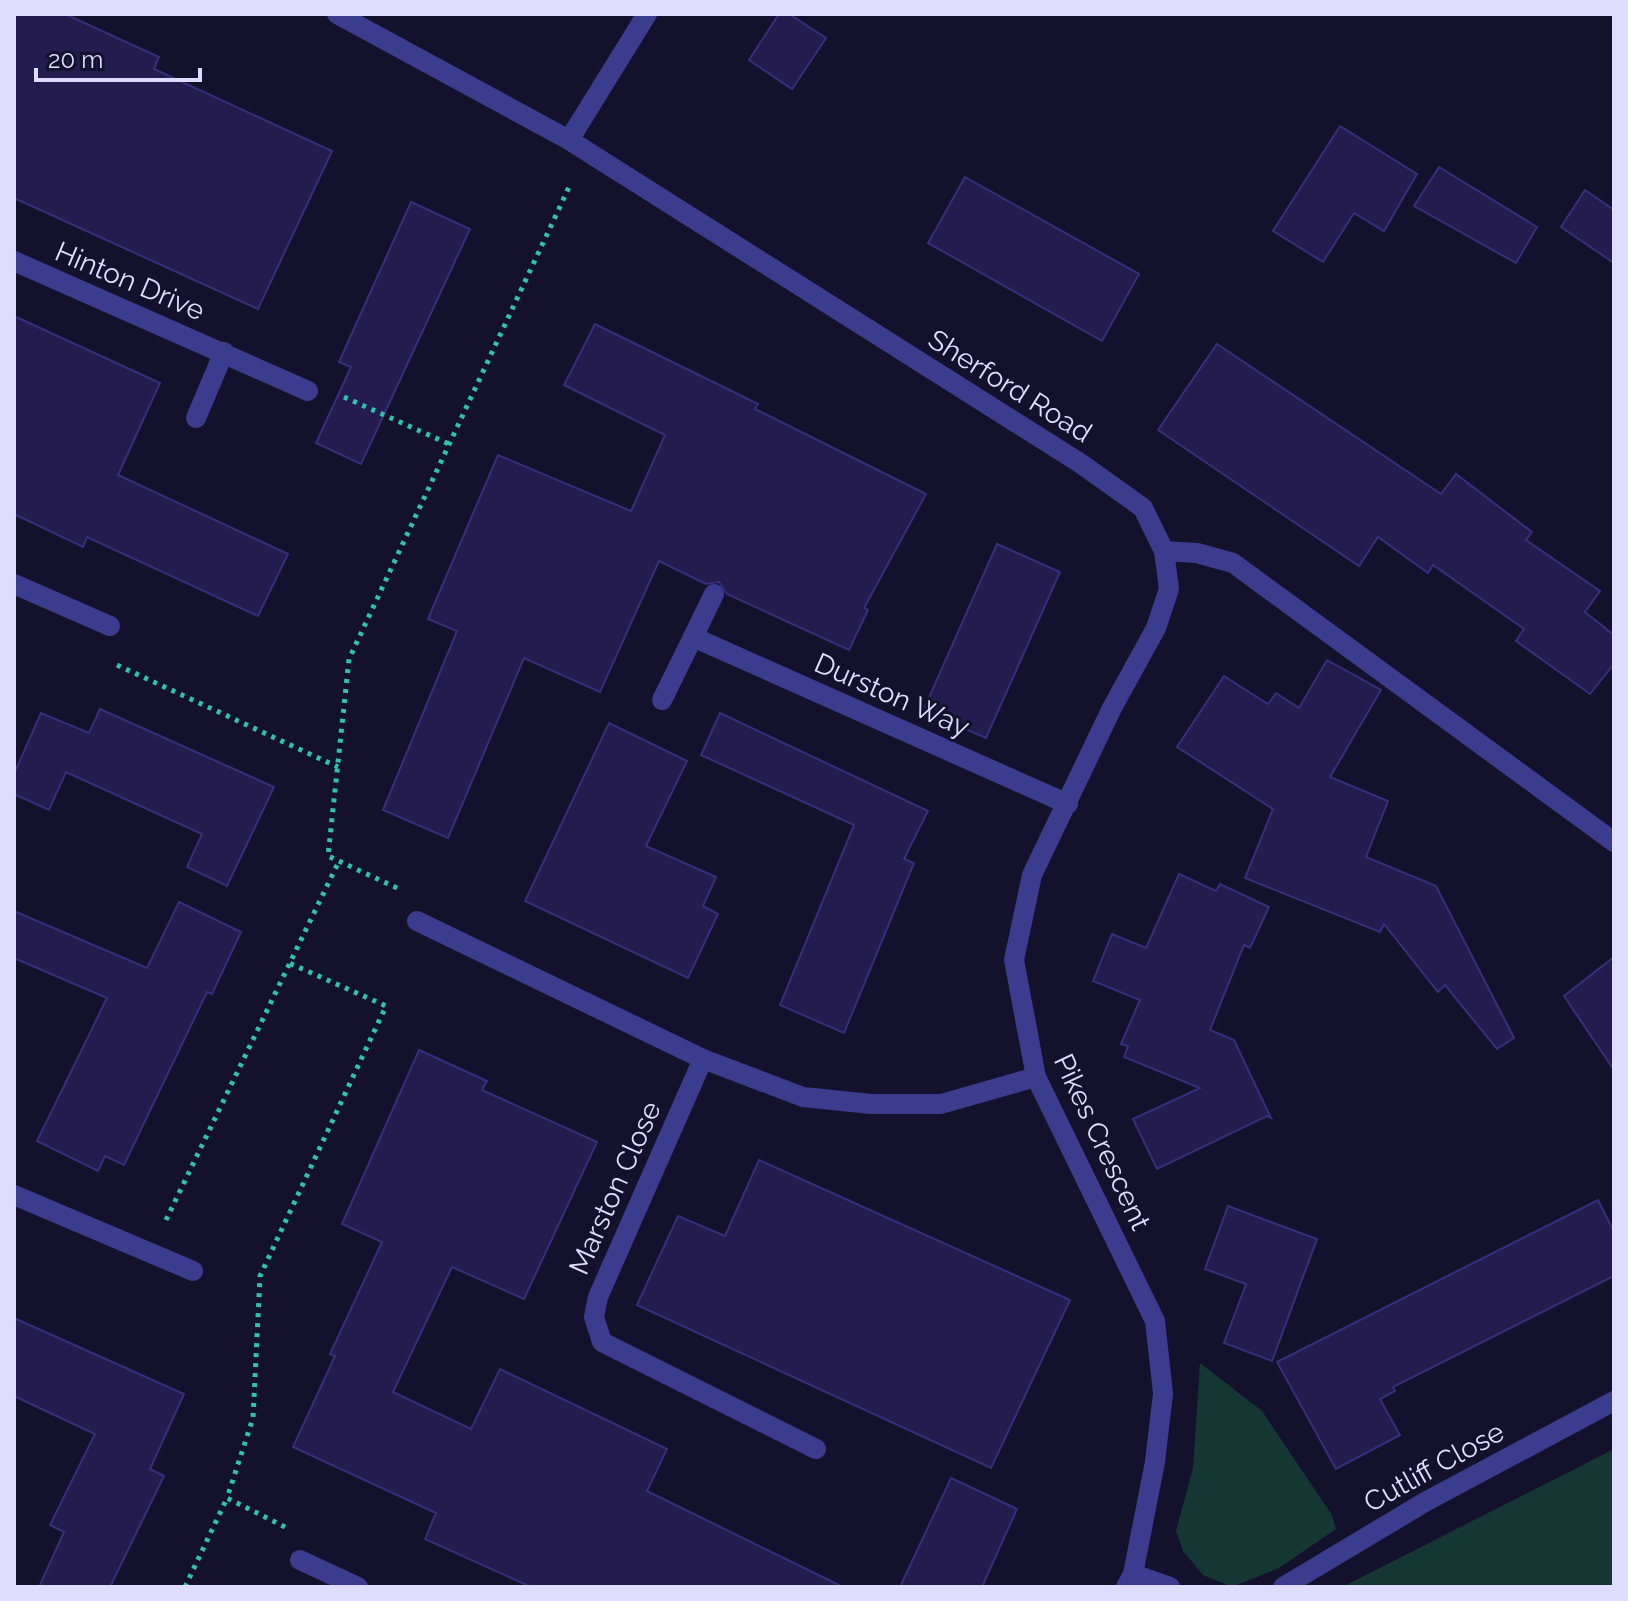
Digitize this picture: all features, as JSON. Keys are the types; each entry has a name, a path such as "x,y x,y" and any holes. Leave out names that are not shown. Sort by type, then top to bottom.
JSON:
{"street":[{"name":"Sherford Road","path":"337,14 569,140 1080,463 1143,508 1164,551"},
{"path":"569,140 647,14"},
{"name":"Hinton Drive","path":"14,261 308,391"},
{"name":"Hinton Drive","path":"196,418 224,352"},
{"path":"1164,551 1197,553 1233,563 1614,842"},
{"name":"Pikes Crescent","path":"1130,1581 1155,1462 1163,1393 1155,1321 1036,1077 1014,960 1032,875 1112,708 1156,628 1169,589 1164,551"},
{"path":"14,584 110,626"},
{"path":"662,700 714,594"},
{"name":"Durston Way","path":"693,637 1068,804"},
{"path":"417,921 703,1059 803,1097 871,1104 941,1104 1036,1077"},
{"name":"Marston Close","path":"703,1059 598,1297 594,1317 602,1342 816,1449"},
{"path":"14,1195 193,1271"},
{"name":"Cutliff Close","path":"1283,1587 1425,1502 1614,1401"},
{"path":"300,1560 358,1587"},
{"path":"1130,1581 1170,1587"}],"path":[{"path":"417,921 417,897 328,856 349,659 587,152"},
{"path":"308,391 324,387 449,444"},
{"path":"110,626 102,657 338,767"},
{"path":"150,1253 339,861"},
{"path":"185,1587 227,1498 253,1418 260,1276 386,1006 289,963"},
{"path":"227,1498 303,1536 300,1560"}],"green space":[{"path":"1200,1363 1262,1411 1332,1515 1336,1529 1279,1568 1232,1587 1203,1575 1183,1551 1176,1531 1193,1468"},
{"path":"1614,1449 1614,1587 1342,1587"}],"building":[{"path":"14,14 65,14 159,57 154,69 332,151 258,309 14,198"},
{"path":"779,14 789,14 826,38 792,89 749,60"},
{"path":"1340,126 1417,174 1384,231 1354,213 1323,262 1273,231"},
{"path":"1439,167 1537,227 1516,263 1414,206"},
{"path":"965,177 1139,274 1102,341 928,243"},
{"path":"1585,190 1614,210 1614,263 1561,227"},
{"path":"411,202 470,229 361,464 316,443 351,367 339,362"},
{"path":"14,316 160,383 118,475 288,554 258,616 87,537 83,547 14,514"},
{"path":"595,324 758,404 755,409 926,494 864,608 868,610 849,650 727,594 719,582 706,584 659,561 600,692 524,658 448,838 383,810 457,631 428,619 498,455 631,511 665,435 564,385"},
{"path":"1217,344 1441,494 1456,474 1532,532 1526,540 1600,591 1585,612 1614,635 1614,664 1590,694 1516,641 1524,629 1433,565 1428,573 1378,537 1359,566 1158,430"},
{"path":"997,544 1060,572 986,738 923,711"},
{"path":"1327,660 1381,690 1330,777 1388,801 1366,857 1436,886 1514,1038 1497,1049 1445,985 1438,992 1384,924 1380,932 1245,878 1273,809 1177,747 1224,676 1268,704 1276,693 1299,708"},
{"path":"100,709 274,787 227,886 187,867 202,834 66,772 49,810 14,794 14,774 41,713 89,733"},
{"path":"720,713 928,811 904,859 914,863 844,1033 780,1005 854,825 701,755"},
{"path":"609,723 687,761 646,846 716,877 703,906 718,914 688,978 525,901"},
{"path":"1179,874 1216,891 1220,884 1269,907 1250,948 1244,945 1210,1030 1234,1040 1271,1118 1267,1116 1157,1169 1133,1119 1200,1088 1124,1057 1128,1046 1121,1044 1140,1000 1093,981 1112,934 1146,948"},
{"path":"179,902 241,932 212,994 207,992 124,1165 105,1156 98,1171 37,1141 107,998 14,958 14,911 147,968"},
{"path":"1614,957 1614,1070 1564,996"},
{"path":"419,1050 487,1081 482,1090 597,1142 524,1299 452,1267 393,1392 471,1429 500,1369 667,1449 647,1491 843,1587 531,1587 425,1539 436,1513 293,1447 335,1356 330,1354 382,1242 342,1224"},
{"path":"759,1160 1070,1300 991,1468 637,1305 678,1216 725,1236"},
{"path":"1598,1200 1614,1232 1614,1276 1393,1387 1395,1391 1380,1399 1400,1435 1336,1469 1277,1362"},
{"path":"1228,1206 1317,1239 1272,1361 1224,1343 1246,1284 1205,1269"},
{"path":"14,1318 184,1394 150,1469 164,1476 110,1587 39,1587 64,1532 50,1525 95,1434 14,1396"},
{"path":"951,1478 1017,1509 982,1587 900,1587"}]}
